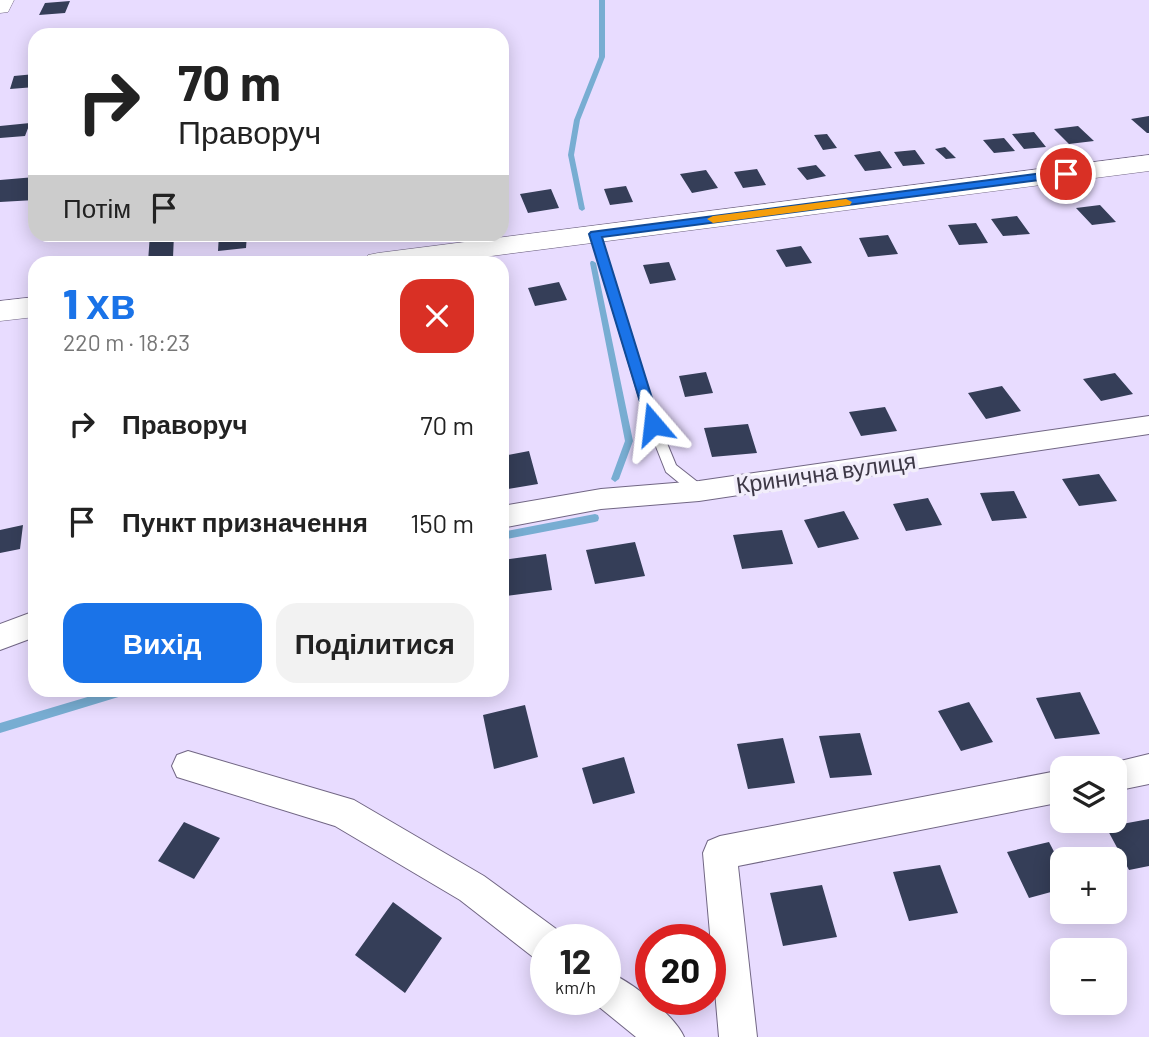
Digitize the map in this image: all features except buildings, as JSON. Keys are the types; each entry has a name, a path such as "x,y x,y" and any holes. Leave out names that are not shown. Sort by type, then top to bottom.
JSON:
{"street":[{"path":"0,7 3,0"},
{"path":"424,256 1149,163"},
{"path":"0,312 28,308"},
{"name":"Кринична вулиця","path":"509,516 601,499 699,491 1149,425"},
{"path":"0,637 28,627"},
{"path":"188,766 342,812 472,888 530,932"},
{"path":"1127,774 1149,769"},
{"path":"738,1037 720,853 1050,788"},
{"path":"621,1001 665,1037"}],"lane":[{"path":"595,234 653,424 671,468 699,491"}],"waterway":[{"path":"582,209 571,155 577,120 602,57 602,0"},
{"path":"593,263 629,441 615,479"},
{"path":"509,535 595,518"},
{"path":"0,728 102,697"}],"slow traffic":[{"path":"713,219 846,202"}],"route":[{"path":"653,424 595,234 1066,174"}]}
